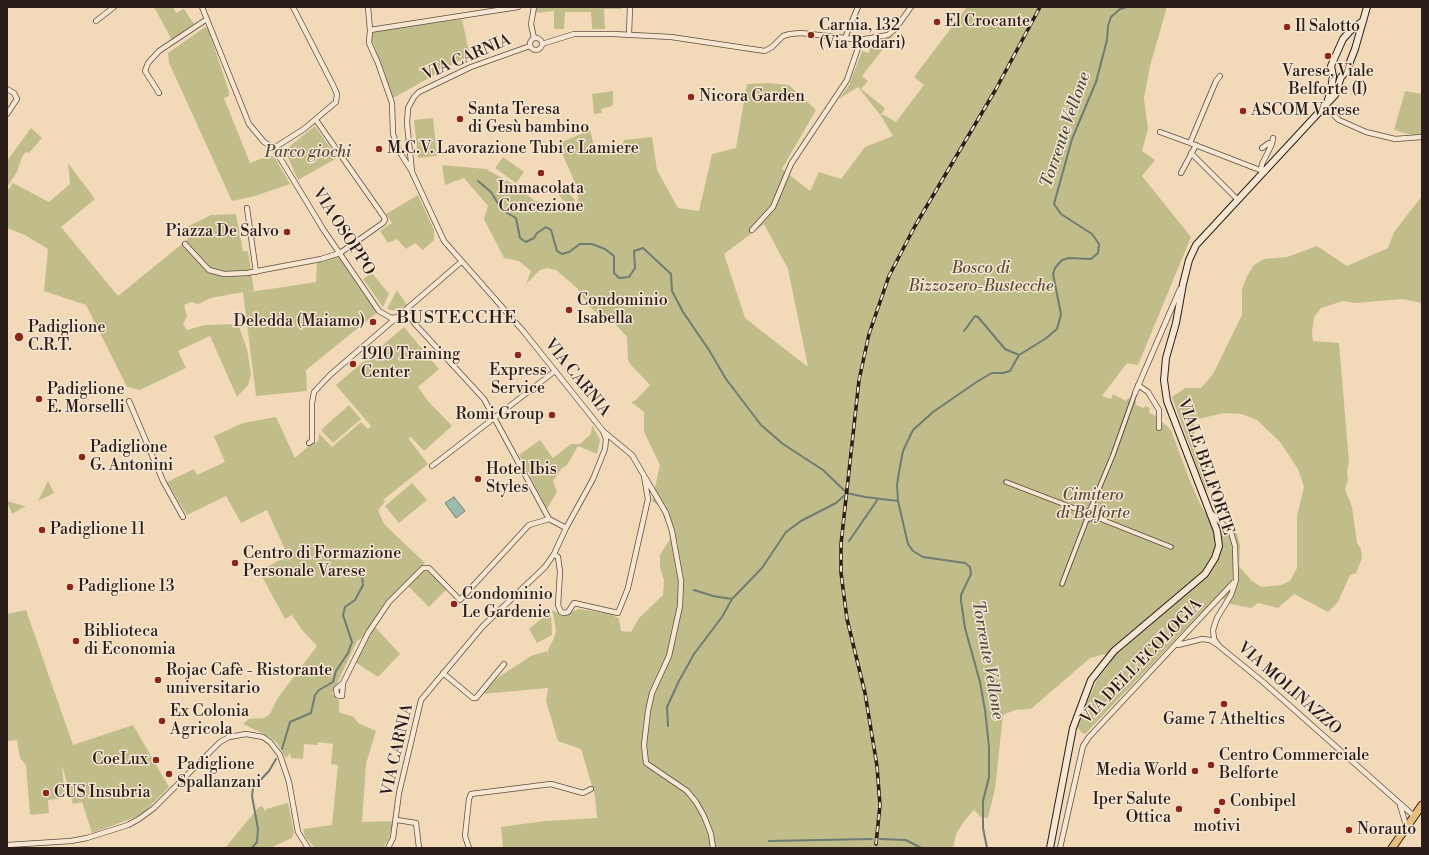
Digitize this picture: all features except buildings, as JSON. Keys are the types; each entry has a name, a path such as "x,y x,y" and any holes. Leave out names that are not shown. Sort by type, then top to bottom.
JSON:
{"main road":[{"name":"VIALE BELFORTE","path":"1050,848 1073,728 1091,680 1114,651 1194,584 1211,566 1219,546 1217,531 1166,401 1164,380 1166,358 1176,324 1189,260 1196,245 1335,95 1341,77 1346,72 1359,36 1367,7"},
{"name":"VIALE BELFORTE","path":"1325,107 1331,90 1333,76 1331,66 1343,39 1363,21"},
{"path":"1352,30 1359,36"},
{"path":"1333,76 1341,77"},
{"path":"1392,848 1396,840 1422,805"},
{"path":"1386,848 1396,840"}],"street":[{"path":"96,21 114,7"},
{"name":"VIA OSOPPO","path":"202,7 249,124 264,142 274,148 340,253 379,311 392,318 398,317"},
{"path":"274,148 316,120 336,102 337,94 293,7"},
{"path":"368,7 370,30 369,43 378,63 392,103 393,134 400,151 412,172"},
{"path":"370,30 518,7"},
{"path":"534,7 531,24 534,38"},
{"path":"629,34 630,7"},
{"path":"845,38 858,7"},
{"path":"534,38 530,42 530,46 536,50 541,47 542,44 574,34 629,34 671,37 765,51 772,47 783,36 790,34 801,33 859,40 888,35 896,28 912,7"},
{"path":"159,93 145,71 148,63 159,51 207,19"},
{"path":"534,38 539,39 542,44"},
{"path":"752,230 773,207 791,164 847,80 858,48 859,40"},
{"name":"VIA CARNIA","path":"388,848 393,838 397,820 399,793 421,700 483,626 545,567 554,554 596,472 605,449 606,439 603,431 524,332 444,242 412,172 407,123 408,108 414,97 419,92 471,67 530,46"},
{"path":"1190,143 1216,81 1220,76"},
{"path":"7,89 14,94 17,99 7,114"},
{"path":"1325,107 1339,120 1366,132 1395,140 1422,137"},
{"path":"185,244 209,270 224,274 256,272 320,259 340,253 385,220 316,120"},
{"path":"1160,132 1263,171 1262,164 1272,144 1273,138"},
{"path":"1262,148 1269,143 1272,144"},
{"path":"1181,173 1196,145"},
{"path":"1191,153 1238,200"},
{"path":"247,208 256,272"},
{"path":"309,443 312,441 312,403 314,392 330,375 461,262"},
{"path":"1171,547 1093,516 1090,510 1113,454 1138,384 1183,284"},
{"path":"406,311 415,324 484,399 549,519 566,528"},
{"path":"432,466 555,371"},
{"path":"1138,384 1148,392 1159,410 1159,428"},
{"path":"129,401 163,481 183,517"},
{"path":"603,431 632,455 666,513 672,531 681,581 680,606 669,656 652,693 648,711 644,754 646,763 687,791 696,802 704,816 711,834 713,848"},
{"path":"554,554 558,558 560,572 558,606 561,612 568,612 574,603 618,613 628,588 648,499 642,470"},
{"path":"1006,482 1084,512 1090,510"},
{"path":"1208,508 1214,517 1231,532 1233,538 1236,580"},
{"path":"1062,584 1086,519 1084,512"},
{"path":"1086,519 1090,519 1093,516"},
{"path":"343,683 368,633 389,602 424,568 429,568 460,600 529,525 549,519"},
{"name":"VIA DELL'ECOLOGIA","path":"1060,848 1083,746 1089,737 1176,646 1236,580"},
{"name":"VIA MOLINAZZO","path":"1236,580 1231,595 1213,630 1214,639 1220,646 1414,816"},
{"path":"1176,646 1202,638 1210,640 1220,646"},
{"path":"443,673 473,698 476,698 504,664"},
{"path":"9,846 71,841 87,838 128,825 154,808 220,742 229,737 246,734 263,737 270,742 280,755 289,782 298,832 308,848"},
{"path":"469,848 465,836 469,799 472,794 551,784 583,792 591,789"},
{"name":"VIA MOLINAZZO","path":"1397,800 1402,806 1405,822"},
{"path":"397,820 416,823 418,848"}],"green space":[{"path":"154,7 173,7 176,13 184,9 194,24 172,40"},
{"path":"537,7 621,7 621,9 604,9 605,29 592,29 591,12 565,12 564,29 554,29 554,11 536,13"},
{"name":"Bosco di Bizzozero-Bustecche","path":"967,7 1167,7 1150,66 1144,98 1148,129 1142,151 1155,160 1142,176 1191,237 1138,365 1127,363 1102,396 1111,399 1113,394 1126,401 1128,398 1136,401 1136,405 1144,408 1145,406 1150,408 1149,413 1156,416 1171,430 1202,508 1209,517 1237,534 1240,545 1239,566 1251,580 1261,587 1281,585 1290,581 1297,568 1297,516 1304,487 1298,469 1280,442 1257,420 1242,414 1224,413 1194,420 1195,446 1209,490 1206,491 1172,397 1185,388 1201,388 1213,374 1242,315 1242,289 1247,276 1254,265 1264,259 1287,257 1317,246 1347,266 1388,248 1394,232 1422,196 1422,303 1403,299 1355,303 1343,301 1321,308 1314,317 1312,333 1313,341 1339,343 1349,462 1347,471 1348,480 1345,489 1352,507 1357,543 1361,549 1362,558 1356,573 1350,575 1338,602 1328,612 1294,594 1278,608 1258,603 1251,608 1230,604 1220,596 1197,617 1085,734 1078,728 1081,716 1097,680 1111,662 1105,654 1090,658 1031,709 1015,710 1003,715 995,789 988,818 981,817 974,810 956,834 953,848 503,848 501,827 545,821 597,818 595,796 581,749 558,741 546,701 548,688 482,694 494,680 531,656 547,651 548,656 548,650 556,630 552,610 563,615 579,609 611,614 619,619 621,631 631,632 639,618 663,595 664,580 660,567 660,555 670,539 668,526 659,506 652,501 660,465 644,432 644,412 631,402 636,400 650,385 628,360 627,337 615,324 604,319 588,305 577,288 556,270 547,268 540,270 526,284 531,271 519,261 504,258 484,219 488,206 464,178 445,185 442,165 486,169 513,184 535,201 554,204 576,211 578,196 573,178 562,153 565,152 562,142 590,130 596,153 622,147 624,140 652,137 657,170 678,208 699,211 712,154 736,148 747,84 769,83 789,85 816,110 782,169 810,191 819,172 841,179 865,147 893,136 881,116 858,87 839,99 849,85 862,51 869,53 870,48 863,45 893,36 862,76 868,81 861,89 885,108 881,115 884,115 896,122 924,85 914,77","holes":["764,224 788,269 808,367 745,318 724,254"]},
{"path":"462,19 470,56 436,72 436,74 393,98 369,32"},
{"path":"205,27 208,28 229,92 229,96 224,98 250,163 270,155 275,158 290,184 255,196 232,201 169,63 168,53"},
{"path":"613,91 612,106 601,109 602,113 594,114 592,94"},
{"path":"1405,91 1422,94 1422,138 1394,130"},
{"path":"433,118 437,156 418,158 414,120"},
{"name":"Parco giochi","path":"315,126 337,158 298,180 287,155 287,150"},
{"path":"31,128 42,138 29,153 26,152 22,157 17,172 7,187 7,161"},
{"path":"503,157 524,172 516,183 495,168"},
{"path":"68,163 95,199 61,227 118,296 188,239 185,228 211,215 236,214 243,251 248,251 254,291 250,292 316,282 317,262 340,253 379,311 306,370 307,391 256,396 243,292 211,298 198,304 191,302 184,305 187,316 183,324 187,330 205,325 238,324 247,349 251,374 248,385 237,397 210,336 178,351 186,368 140,390 127,387 86,305 44,291 48,249 25,235 7,228 7,191 13,183 49,202 70,184"},
{"path":"563,189 575,200 572,204 563,200 556,191"},
{"path":"418,195 434,230 434,240 423,250 415,243 406,249 397,239 388,243 380,231 392,223 386,214"},
{"path":"372,273 389,294 383,307 363,279"},
{"path":"397,290 407,305 395,311 387,309"},
{"path":"404,327 439,369 418,387 428,401 452,426 424,451 411,437 408,438 428,464 383,500 385,502 378,510 384,524 425,563 385,602 363,637 357,641 332,694 339,700 339,712 354,717 358,723 376,731 366,764 362,822 394,821 389,839 383,848 315,848 305,837 303,829 332,825 338,765 331,764 333,744 318,742 318,745 304,744 303,759 291,758 290,753 286,758 277,743 270,737 243,724 249,719 264,718 270,714 277,699 317,646 302,630 292,615 285,619 259,571 288,556 267,510 241,523 226,496 187,515 167,482 194,469 197,475 225,462 214,436 243,423 276,417 295,458 311,444 318,442 319,433 332,447 361,422 368,429 371,426 336,385"},
{"path":"349,405 361,419 333,443 321,430"},
{"path":"592,425 600,440 597,454 578,446 567,465 561,469 553,481 557,492 547,509 519,455 540,440 553,458 571,444 580,444 591,434"},
{"path":"48,481 54,493 38,501"},
{"path":"412,483 427,500 399,523 385,506"},
{"path":"7,501 24,506 26,506 12,514"},
{"path":"425,570 429,570 447,589 429,607 408,586"},
{"path":"26,610 73,745 133,725 169,787 141,815 92,833 82,802 73,804 62,765 65,798 48,800 49,813 30,815 26,765 20,758 17,740 7,741 7,614"},
{"path":"551,611 552,635 537,643 529,629"},
{"path":"375,627 400,654 378,677 355,662"},
{"path":"288,803 294,832 292,838 270,848 225,848 258,808 262,806 266,812 266,809"}],"shaded area":[{"path":"454,497 465,511 456,518 445,503"}],"waterway":[{"name":"Torrente Vellone","path":"987,848 983,828 983,801 989,777 989,747 980,682 965,628 961,601 961,595 971,574 970,567 965,563 923,557 913,551 908,544 898,501 897,485 899,472 903,451 913,430 933,412 978,381 992,373 1003,373 1010,371 1019,355 1045,339 1057,329 1061,314 1053,274 1055,268 1062,260 1069,258 1091,259 1098,253 1099,244 1092,234 1061,214 1054,204 1072,139 1096,82 1107,40 1108,26 1111,17 1120,9 1127,7"},
{"path":"478,181 491,192 502,210 516,218 520,238 526,242 534,238 537,233 546,227 551,230 557,251 562,254 569,252 580,244 592,244 605,249 614,256 614,273 619,278 629,277 635,268 634,251 643,248 671,274 672,291 683,312 709,350 726,379 761,425 783,444 823,470 847,493"},
{"path":"964,331 975,316 978,317 1005,349 1019,355"},
{"path":"668,726 667,707 694,654 722,617 732,599 762,568 786,532 801,521 836,503 847,493 898,501"},
{"path":"849,541 878,499"},
{"path":"282,749 290,722 311,713 315,695 319,690 333,682 336,671 348,653 352,642 343,615 345,607 355,600 363,585 361,568"},
{"path":"694,590 713,596 732,599"},
{"path":"252,848 257,842 258,829 252,796 253,788 269,771 276,759"},
{"path":"769,841 872,839"},
{"path":"880,839 906,840 921,848"}],"railway":[{"path":"876,844 880,805 877,766 865,693 847,619 841,573 841,544 859,380 869,334 889,276 915,226 996,89 1040,7"}],"place":[{"name":"El Crocante","path":"937,22"},
{"name":"Il Salotto","path":"1287,27"},
{"name":"Carnia, 132 (Via Rodari)","path":"811,35"},
{"name":"Varese, Viale Belforte (I)","path":"1328,56"},
{"name":"Nicora Garden","path":"691,97"},
{"name":"ASCOM Varese","path":"1243,111"},
{"name":"Santa Teresa di Gesù bambino","path":"460,119"},
{"name":"M.C.V. Lavorazione Tubi e Lamiere","path":"379,149"},
{"name":"Immacolata Concezione","path":"541,173"},
{"name":"Piazza De Salvo","path":"287,232"},
{"name":"Condominio Isabella","path":"569,310"},
{"name":"Deledda (Maiamo)","path":"373,322"},
{"name":"Padiglione C.R.T.","path":"19,337"},
{"name":"Express Service","path":"518,355"},
{"name":"1910 Training Center","path":"353,364"},
{"name":"Padiglione E. Morselli","path":"39,399"},
{"name":"Romi Group","path":"552,415"},
{"name":"Padiglione G. Antonini","path":"82,457"},
{"name":"Hotel Ibis Styles","path":"478,479"},
{"name":"Padiglione 11","path":"42,530"},
{"name":"Centro di Formazione Personale Varese","path":"235,563"},
{"name":"Padiglione 13","path":"70,587"},
{"name":"Condominio Le Gardenie","path":"454,604"},
{"name":"Biblioteca di Economia","path":"76,641"},
{"name":"Rojac Cafè - Ristorante universitario","path":"158,680"},
{"name":"Game 7 Atheltics","path":"1224,704"},
{"name":"Ex Colonia Agricola","path":"162,721"},
{"name":"CoeLux","path":"156,760"},
{"name":"Centro Commerciale Belforte","path":"1211,765"},
{"name":"Media World","path":"1195,771"},
{"name":"Padiglione Spallanzani","path":"169,774"},
{"name":"CUS Insubria","path":"46,793"},
{"name":"Conbipel","path":"1222,802"},
{"name":"Iper Salute Ottica","path":"1179,809"},
{"name":"motivi","path":"1217,811"},
{"name":"Norauto","path":"1349,830"}],"district":[{"name":"BUSTECCHE","path":"457,319"}],"park label":[{"name":"Cimitero di Belforte","path":"1093,505"}]}
